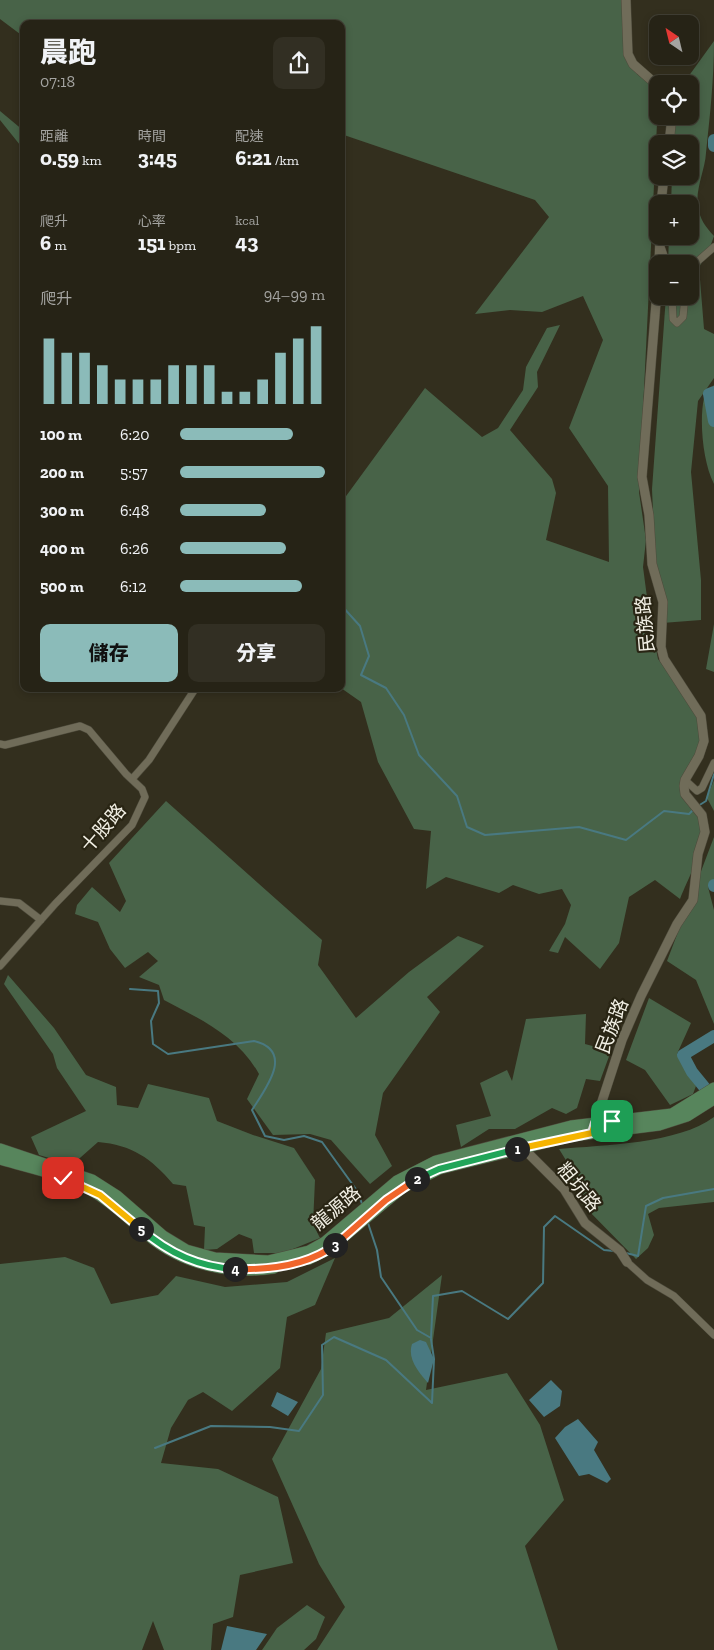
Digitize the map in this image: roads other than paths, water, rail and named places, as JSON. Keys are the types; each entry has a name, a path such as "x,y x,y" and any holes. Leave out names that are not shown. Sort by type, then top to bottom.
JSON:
{"main road":[{"path":"0,1159 88,1188 112,1204 170,1250 190,1260 214,1266 251,1269 291,1265 330,1249 365,1213 402,1188 430,1173 570,1126 593,1128 672,1114 711,1096"},
{"name":"龍源路","path":"0,1149 92,1180 117,1196 174,1244 215,1258 250,1261 289,1258 309,1251 325,1242 365,1213"}],"street":[{"path":"626,0 628,54 633,64 649,78"},
{"path":"699,260 714,247"},
{"name":"民族路","path":"593,1128 622,1040 637,1005 677,924 693,900 698,854 705,826 702,815 685,794 685,780 699,756 704,740 701,716 664,659 661,646 663,602 652,564 650,515 642,477 656,305"},
{"path":"672,305 673,320 677,323 683,317 684,305"},
{"path":"132,779 149,760 193,692"},
{"name":"十股路","path":"0,744 5,745 80,726 89,730 142,789 145,797 132,825 41,920 0,966"},
{"path":"685,780 697,791 702,788 714,763"},
{"path":"0,901 19,903 41,920"},
{"name":"粗坑路","path":"519,1144 564,1189 585,1223 620,1251 627,1262"},
{"path":"627,1262 647,1280 674,1296 714,1335"}],"water":[{"path":"420,1340 426,1342 434,1359 428,1383 415,1365 411,1355 412,1344"},
{"path":"551,1380 562,1391 560,1406 544,1417 529,1400"},
{"path":"277,1392 298,1402 288,1416 271,1406"},
{"path":"578,1419 598,1442 594,1450 611,1479 607,1483 589,1474 579,1476 555,1438 565,1427"},
{"path":"227,1626 267,1634 256,1650 221,1650"}],"waterway":[{"path":"714,140 714,146"},
{"path":"714,392 709,394 714,421"},
{"path":"345,609 360,626 369,656 361,675 386,688 404,715 419,755 457,796 467,827 485,835 579,827 626,840 664,811 689,814 694,809"},
{"path":"698,806 706,801 714,774"},
{"path":"130,989 158,991 159,1003 151,1021 153,1044 168,1054 254,1041 266,1046 273,1053 275,1061 274,1071 252,1110 265,1136 284,1140 304,1136 322,1142 358,1192 362,1204"},
{"path":"714,1036 683,1055 692,1072 714,1099"},
{"path":"626,1253 638,1256 646,1206 663,1198 714,1189"},
{"path":"368,1223 377,1250 381,1277 417,1330 431,1338 433,1296 462,1291 508,1319 543,1283 544,1227 555,1216 604,1250 614,1251"},
{"path":"155,1448 211,1426 270,1427 299,1431 323,1395 322,1345 334,1337 386,1360 432,1403 434,1359 431,1339"}]}
